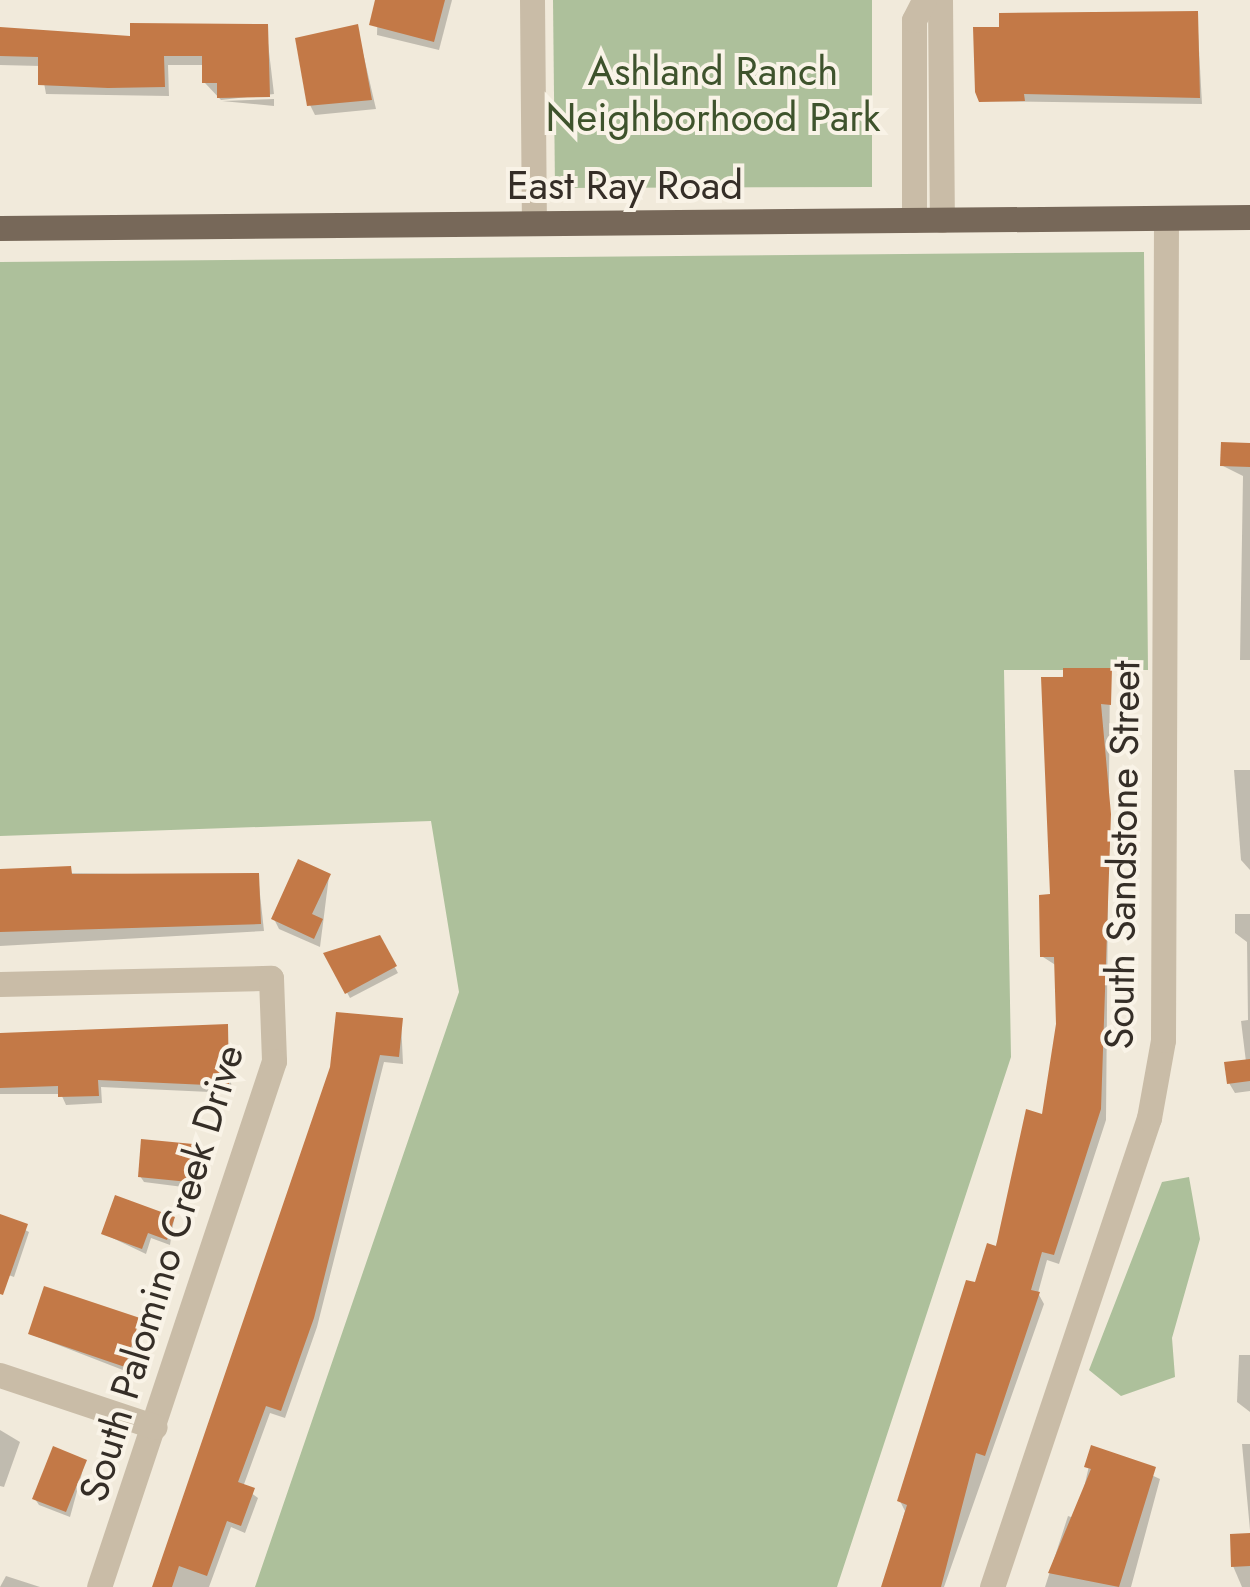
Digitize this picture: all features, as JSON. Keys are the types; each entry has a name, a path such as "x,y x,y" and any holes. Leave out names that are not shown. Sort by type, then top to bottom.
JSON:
{"main road":[{"name":"East Ray Road","path":"0,228 1250,218"}],"street":[{"path":"532,0 534,223"},
{"path":"924,0 914,20 927,88 942,220"},
{"path":"914,220 940,0"},
{"name":"South Sandstone Street","path":"992,1587 1149,1118 1163,1040 1166,218"},
{"name":"South Palomino Creek Drive","path":"0,984 271,978 274,1061 99,1587"},
{"path":"0,1375 155,1427"}],"green space":[{"name":"Ashland Ranch Neighborhood Park","path":"553,0 872,0 872,187 555,188"},
{"path":"1144,252 1148,670 1004,670 1011,1057 837,1587 255,1587 459,992 431,821 0,836 0,262"},
{"path":"1189,1177 1200,1239 1172,1338 1175,1377 1121,1396 1089,1370 1162,1182"}],"building":[{"path":"375,0 445,0 434,42 369,25"},
{"path":"1198,11 1200,98 1024,94 1025,101 979,102 975,92 973,27 999,27 999,13"},
{"path":"130,23 268,24 270,97 217,98 217,83 202,83 202,56 164,56 165,87 108,88 38,85 38,57 0,56 0,27 130,36"},
{"path":"358,24 372,100 307,106 295,38"},
{"path":"1221,442 1250,443 1250,467 1220,466"},
{"path":"1063,668 1112,668 1111,705 1101,704 1111,814 1101,1109 1054,1255 1042,1252 1031,1290 1040,1292 985,1456 976,1453 941,1587 881,1587 907,1505 897,1501 966,1280 975,1282 987,1243 996,1246 1026,1109 1042,1114 1056,1024 1054,957 1040,957 1039,895 1050,894 1041,677 1063,677"},
{"path":"298,859 331,874 312,914 323,919 314,939 271,919"},
{"path":"71,866 72,874 259,873 261,924 0,932 0,869"},
{"path":"380,935 397,966 345,994 323,953"},
{"path":"336,1012 403,1018 399,1057 380,1055 314,1318 281,1411 266,1406 238,1482 255,1488 241,1526 227,1521 207,1576 179,1566 172,1587 152,1587 330,1067"},
{"path":"228,1024 229,1086 98,1080 99,1096 58,1097 58,1086 0,1088 0,1033"},
{"path":"1250,1059 1250,1081 1227,1084 1224,1062"},
{"path":"141,1139 193,1144 189,1182 138,1177"},
{"path":"115,1195 175,1217 167,1240 148,1233 142,1249 101,1234"},
{"path":"0,1214 28,1224 3,1295 0,1294"},
{"path":"44,1286 140,1318 125,1367 28,1334"},
{"path":"1091,1445 1156,1467 1119,1587 1048,1573 1091,1469 1084,1467"},
{"path":"53,1446 87,1460 66,1512 32,1499"},
{"path":"1250,1533 1250,1566 1231,1567 1230,1534"}]}
